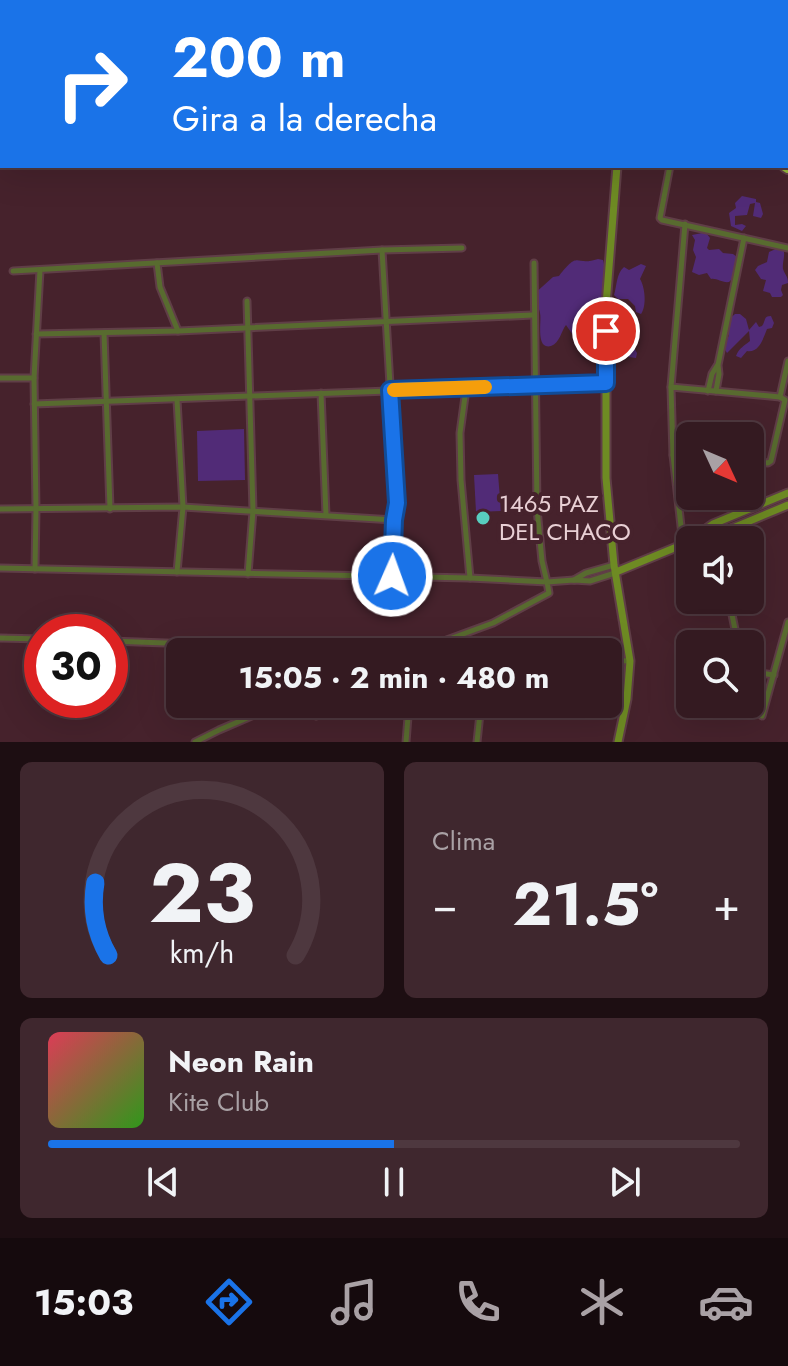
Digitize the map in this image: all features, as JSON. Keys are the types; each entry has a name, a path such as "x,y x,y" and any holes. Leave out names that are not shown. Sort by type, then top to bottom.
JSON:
{"street":[{"path":"617,168 606,305 606,478 615,568 630,661 627,699 618,742"},
{"path":"670,168 660,218 664,222 788,248"},
{"path":"684,526 673,455 671,387 685,224"},
{"path":"716,391 718,365 744,238"},
{"path":"13,271 462,248"},
{"path":"382,250 397,503 392,576"},
{"path":"157,263 160,287 178,331"},
{"path":"453,638 493,623 550,592 542,561 537,509 534,263"},
{"path":"35,569 34,378 40,270"},
{"path":"247,301 253,511 248,574"},
{"path":"36,334 178,331 533,315"},
{"path":"104,333 110,509"},
{"path":"780,397 788,361"},
{"path":"708,391 718,365"},
{"path":"0,378 34,378"},
{"path":"34,404 606,383"},
{"path":"671,387 780,397 785,400 771,461 764,463"},
{"path":"466,389 460,433 470,578"},
{"path":"321,393 326,515"},
{"path":"177,400 183,507 177,572"},
{"path":"710,526 788,493"},
{"path":"742,526 788,505"},
{"path":"0,509 183,507 394,520"},
{"path":"0,568 590,581 615,568 676,548"},
{"path":"764,709 788,622"},
{"path":"0,638 24,639"},
{"path":"128,642 166,643"},
{"path":"622,661 630,661"},
{"path":"764,674 774,675"},
{"path":"195,742 247,718"},
{"path":"406,742 408,718"},
{"path":"477,742 480,718"}],"shaded area":[{"path":"742,196 756,199 763,214 761,218 753,216 755,203 750,204 747,215 735,216 735,225 746,226 742,231 731,226 729,213 736,208 735,203"},
{"path":"702,233 710,238 709,250 719,249 737,257 733,278 729,282 711,279 707,273 699,275 692,272 696,257 692,235"},
{"path":"778,248 784,251 783,269 788,283 782,285 781,297 772,297 763,291 766,280 761,279 755,270 767,262 769,252"},
{"path":"603,260 605,280 596,339 592,342 575,338 566,325 556,342 546,346 541,339 540,313 533,295 574,261"},
{"path":"641,264 646,266 640,279 645,296 641,314 636,312 628,299 618,299 614,295 621,270"},
{"path":"616,313 624,317 629,331 639,335 632,344 636,358 629,357 626,352 614,351 609,345 612,317"},
{"path":"735,314 746,319 749,330 756,322 759,327 762,326 768,316 774,323 772,328 767,329 758,348 747,351 741,358 736,356 750,341 749,331 727,353 724,348 729,335 727,321"},
{"path":"244,429 245,480 198,481 197,431"},
{"path":"498,474 501,511 476,512 474,475"}],"slow traffic":[{"path":"394,390 485,387"}],"place":[{"name":"1465 PAZ DEL CHACO","path":"483,518"}],"route":[{"path":"392,576 397,503 390,390 606,383 606,331"}]}
